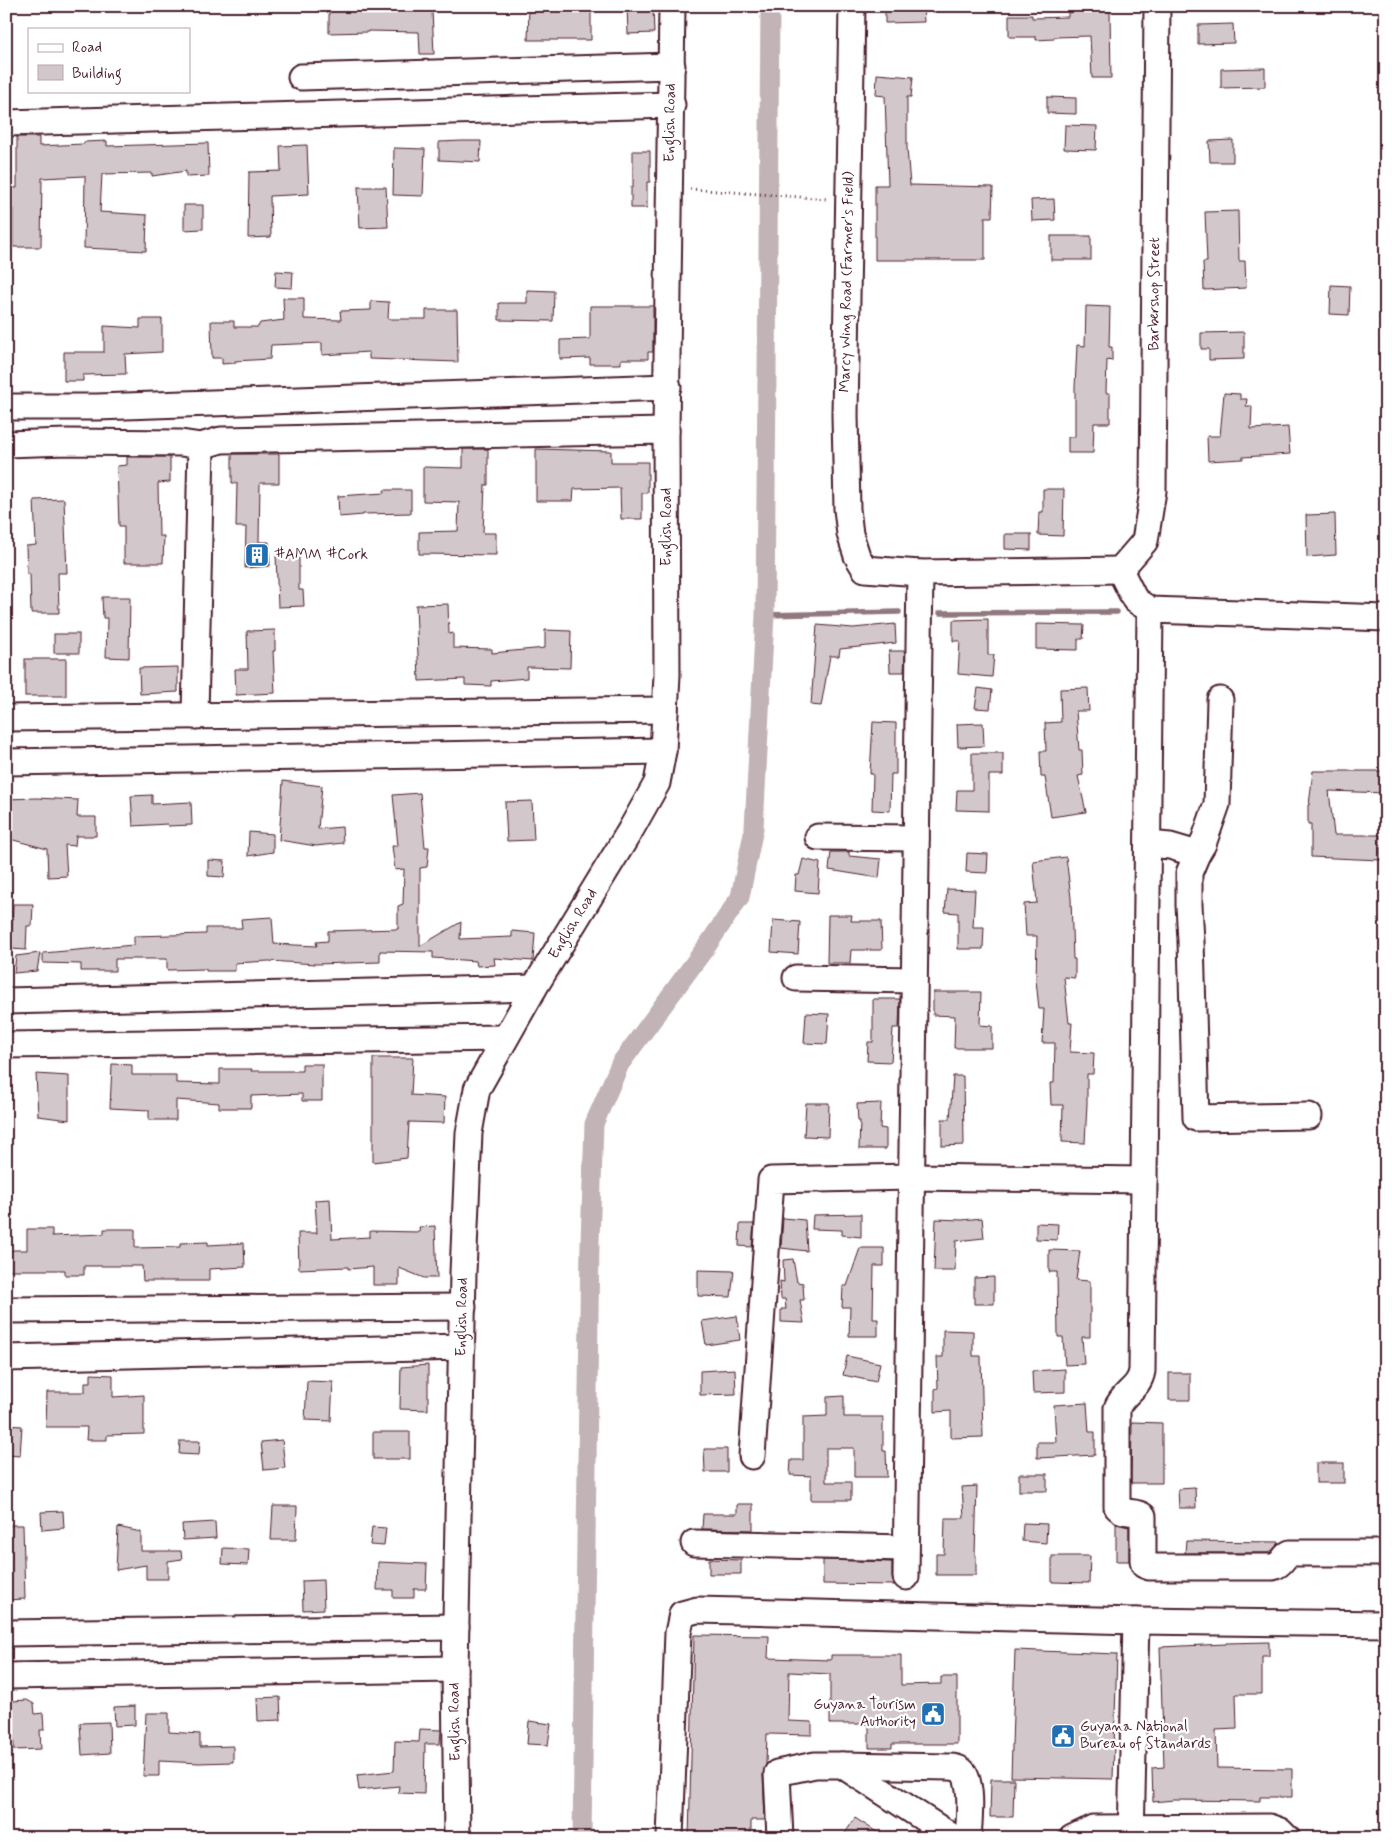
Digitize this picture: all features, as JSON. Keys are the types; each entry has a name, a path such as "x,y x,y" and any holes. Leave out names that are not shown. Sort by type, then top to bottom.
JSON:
{"street":[{"name":"English Road","path":"457,1838 455,1669 463,1307 469,1133 477,1089 534,988 630,831 657,783 664,751 667,675 666,431 672,6"},
{"name":"Marcy Wing Road (Farmer's Field)","path":"852,6 844,415 846,490 850,534 857,556 865,569 920,573"},
{"name":"Barbershop Street","path":"1120,570 1145,541 1153,491 1157,6"},
{"path":"324,115 312,76 672,66"},
{"path":"6,123 672,105"},
{"path":"6,407 97,407 668,387"},
{"path":"6,444 68,442 181,443 201,446 222,440 666,431"},
{"path":"195,716 201,446"},
{"path":"906,1577 920,573 1120,570 1135,600 1150,610 1386,618"},
{"path":"1150,610 1142,1371 1140,1380 1123,1397 1117,1408 1116,1501 1118,1509 1143,1516 1143,1560 1144,1565 1150,1567 1273,1568 1281,1564 1287,1554 1290,1553 1386,1553"},
{"path":"1220,700 1217,804 1203,844 1189,872 1196,1118 1309,1116"},
{"path":"6,718 665,710"},
{"path":"6,762 664,751"},
{"path":"818,838 916,838"},
{"path":"1148,844 1170,846 1197,854"},
{"path":"796,978 914,980"},
{"path":"6,1001 534,988"},
{"path":"6,1045 505,1038"},
{"path":"752,1456 770,1180 912,1177 1144,1180"},
{"path":"6,1310 463,1307"},
{"path":"6,1358 462,1347"},
{"path":"694,1543 906,1548"},
{"path":"670,1838 678,1633 682,1614 697,1610 1136,1621 1386,1624"},
{"path":"1131,1832 1136,1621"},
{"path":"6,1634 456,1628"},
{"path":"6,1676 455,1669"},
{"path":"780,1838 777,1773 815,1765 949,1767 959,1769 966,1776 968,1787 968,1838"},
{"path":"842,1765 954,1838"},
{"path":"1072,1838 1093,1828 1131,1832 1269,1827 1280,1831 1287,1838"}],"path":[{"path":"686,189 849,201"}],"building":[{"path":"329,6 432,10 434,54 420,54 419,32 368,31 329,33"},
{"path":"529,6 591,6 591,40 528,40"},
{"path":"627,6 653,6 654,33 628,34"},
{"path":"885,6 923,6 924,22 885,23"},
{"path":"1110,11 1111,78 1092,78 1090,36 1054,37 1054,39 1036,40 1036,37 1009,37 1009,15 1032,15 1032,18 1068,17 1068,12"},
{"path":"1233,24 1234,43 1198,44 1198,25"},
{"path":"1265,68 1265,87 1221,88 1221,69"},
{"path":"877,74 913,77 911,97 907,97 907,148 910,185 993,187 992,217 985,217 985,260 875,260 875,185 888,185 885,96 876,95"},
{"path":"1047,97 1076,98 1076,114 1047,113"},
{"path":"1065,125 1097,126 1096,150 1064,149"},
{"path":"17,137 39,137 39,146 107,141 107,146 208,143 209,176 186,177 186,171 152,176 152,173 102,174 100,212 147,215 146,251 84,248 85,176 42,178 41,247 13,247 13,209 6,209 6,187 17,188"},
{"path":"1233,140 1233,162 1210,162 1209,141"},
{"path":"481,141 480,162 439,160 439,142"},
{"path":"307,145 309,194 270,196 271,237 248,238 249,172 281,171 280,146"},
{"path":"394,148 425,149 423,196 393,195"},
{"path":"633,151 650,151 650,182 647,182 647,208 631,208"},
{"path":"358,187 386,187 388,227 360,228"},
{"path":"1054,199 1055,220 1032,221 1031,200"},
{"path":"184,205 203,205 203,229 184,230"},
{"path":"1238,211 1239,261 1245,261 1246,288 1204,290 1203,262 1207,262 1205,212"},
{"path":"1051,236 1091,236 1091,260 1051,260"},
{"path":"276,271 293,272 292,288 275,287"},
{"path":"1331,285 1350,286 1349,315 1330,314"},
{"path":"527,290 554,291 553,321 499,320 499,303 527,303"},
{"path":"283,298 304,298 304,319 341,320 340,311 371,310 371,301 389,302 388,318 391,319 426,319 426,310 457,310 458,362 369,359 369,352 322,355 322,343 271,345 270,359 235,361 235,363 222,364 222,358 212,358 211,321 234,321 234,327 258,327 260,323 284,320"},
{"path":"590,306 653,306 653,352 648,352 648,359 621,359 621,364 590,364 590,358 560,359 560,340 590,339"},
{"path":"1086,306 1110,307 1109,347 1112,347 1112,361 1107,360 1106,393 1110,393 1110,423 1094,423 1093,453 1068,453 1068,437 1075,437 1077,345 1085,346"},
{"path":"140,319 162,319 162,352 125,354 126,374 83,375 83,381 64,381 64,352 104,352 104,326 140,328"},
{"path":"1244,332 1244,359 1209,360 1209,349 1201,349 1201,333"},
{"path":"1224,393 1240,394 1240,399 1247,399 1246,406 1252,406 1251,429 1288,427 1290,454 1208,461 1207,436 1220,436"},
{"path":"463,449 488,449 488,485 485,485 483,533 496,533 496,555 419,554 419,532 458,531 459,502 423,501 423,467 463,468"},
{"path":"536,449 611,451 611,462 648,462 648,493 642,493 642,519 621,519 620,488 574,489 573,501 536,501"},
{"path":"232,454 279,454 279,483 260,483 259,542 269,542 270,566 245,568 246,527 236,527 237,483 232,483"},
{"path":"127,457 170,457 170,482 158,483 159,536 164,536 163,563 124,563 124,526 119,526 117,466 127,465"},
{"path":"1043,489 1064,489 1063,536 1038,535 1039,512 1043,512"},
{"path":"384,490 411,490 411,513 363,514 339,517 338,496 384,493"},
{"path":"64,499 67,573 58,573 59,613 31,613 30,574 27,574 26,546 36,545 34,500"},
{"path":"1335,514 1336,555 1307,557 1306,515"},
{"path":"1005,534 1031,534 1031,550 1005,549"},
{"path":"276,555 299,555 299,590 303,590 304,606 278,607"},
{"path":"102,597 130,597 129,658 106,657 107,618 103,618"},
{"path":"448,604 449,634 453,633 453,648 492,649 492,653 545,648 545,630 571,631 570,668 527,667 527,678 491,681 491,686 465,685 465,679 419,681 416,605"},
{"path":"988,619 988,655 994,655 992,677 958,674 960,641 953,641 953,620"},
{"path":"895,624 896,643 840,649 839,656 830,656 821,706 811,705 817,625 853,628"},
{"path":"1036,624 1084,625 1083,639 1078,639 1078,650 1036,649"},
{"path":"275,630 275,651 273,651 275,693 236,695 235,669 248,669 247,631"},
{"path":"54,634 79,634 79,653 54,653"},
{"path":"889,651 905,651 904,672 890,672"},
{"path":"25,659 66,659 66,696 25,696"},
{"path":"178,667 178,692 140,694 139,668"},
{"path":"978,688 992,690 990,709 975,708"},
{"path":"1088,688 1089,711 1076,711 1079,750 1082,750 1083,775 1078,776 1086,812 1051,817 1045,777 1041,777 1040,751 1046,751 1045,723 1061,722 1060,689"},
{"path":"873,722 896,723 896,774 891,774 890,811 872,810 873,774 870,774"},
{"path":"983,723 984,746 958,747 957,724"},
{"path":"972,753 1003,753 1003,775 989,775 989,811 956,810 957,790 972,790"},
{"path":"1313,771 1382,771 1385,793 1329,791 1334,835 1380,835 1380,860 1311,857 1311,824 1308,824 1308,805"},
{"path":"283,781 322,786 318,829 342,827 343,843 316,846 279,840"},
{"path":"420,793 425,847 429,847 427,867 420,868 420,946 461,922 460,939 512,937 512,931 535,933 533,961 494,958 495,965 477,966 476,961 433,958 433,952 380,951 380,962 316,964 269,961 235,963 235,971 206,971 206,969 167,970 167,959 115,959 115,971 81,971 81,964 43,963 43,953 134,945 134,936 206,934 206,928 242,928 241,919 272,917 274,944 317,946 316,942 328,941 328,931 398,929 398,906 403,904 404,869 395,870 392,846 398,846 393,795"},
{"path":"152,795 152,804 191,802 192,825 133,826 131,796"},
{"path":"6,799 78,800 77,817 96,817 96,836 76,836 75,846 65,845 67,876 48,877 47,849 6,838"},
{"path":"532,801 534,840 507,841 505,802"},
{"path":"249,832 273,834 273,852 248,856"},
{"path":"831,852 849,852 849,856 881,859 879,878 829,870"},
{"path":"967,853 988,854 987,873 966,872"},
{"path":"1066,857 1071,898 1073,959 1075,959 1075,978 1064,977 1069,1023 1072,1023 1070,1052 1094,1053 1093,1074 1087,1074 1085,1143 1062,1142 1063,1105 1051,1105 1050,1083 1054,1083 1055,1043 1042,1043 1044,1009 1039,1009 1036,980 1037,936 1026,936 1024,904 1037,903 1033,861"},
{"path":"803,859 820,863 818,893 795,891 796,875 799,875"},
{"path":"208,860 225,861 224,877 208,876"},
{"path":"947,889 975,890 973,927 984,927 983,949 958,949 958,913 945,912"},
{"path":"13,904 33,904 32,926 27,926 26,950 11,949"},
{"path":"828,915 852,915 851,921 881,921 882,950 851,950 850,963 827,963"},
{"path":"773,920 800,922 798,954 771,952"},
{"path":"40,953 37,971 14,973 16,956"},
{"path":"933,992 981,992 980,1025 992,1026 992,1048 954,1048 955,1016 933,1015"},
{"path":"873,999 900,999 899,1028 893,1028 891,1062 867,1061 868,1042 873,1042"},
{"path":"806,1013 829,1014 827,1044 804,1043"},
{"path":"373,1058 413,1058 411,1095 445,1097 444,1123 409,1122 407,1158 373,1162"},
{"path":"112,1064 132,1065 132,1075 176,1075 176,1083 220,1084 220,1069 302,1071 302,1064 322,1064 322,1101 302,1101 302,1094 251,1096 251,1108 219,1108 219,1103 176,1100 176,1120 149,1120 149,1110 110,1108"},
{"path":"36,1074 69,1076 69,1120 38,1116"},
{"path":"953,1076 963,1076 964,1145 942,1146 942,1119 950,1119"},
{"path":"806,1103 829,1103 828,1137 804,1136"},
{"path":"881,1103 880,1128 886,1129 886,1149 859,1149 860,1121 858,1121 857,1104"},
{"path":"330,1199 332,1239 370,1237 370,1231 420,1232 419,1227 435,1226 437,1278 424,1278 399,1268 399,1285 373,1285 373,1267 299,1269 298,1233 317,1233 315,1200"},
{"path":"861,1214 861,1237 842,1235 842,1230 812,1229 813,1215"},
{"path":"783,1218 805,1220 807,1251 781,1248"},
{"path":"982,1218 984,1238 956,1241 955,1271 934,1271 936,1219 962,1220"},
{"path":"1036,1223 1058,1224 1057,1240 1036,1239"},
{"path":"740,1224 754,1224 752,1247 739,1246"},
{"path":"27,1229 52,1229 52,1236 104,1234 104,1229 135,1229 135,1248 180,1247 180,1243 208,1242 208,1245 244,1243 245,1267 209,1269 209,1281 143,1281 142,1266 84,1266 84,1275 65,1275 65,1270 6,1270 6,1250 27,1250"},
{"path":"860,1248 884,1248 884,1266 874,1266 873,1319 878,1319 878,1336 849,1336 850,1307 842,1307 843,1286 847,1286"},
{"path":"1049,1250 1080,1251 1076,1280 1090,1281 1090,1337 1082,1337 1084,1364 1065,1365 1063,1337 1058,1337 1057,1272 1049,1272"},
{"path":"793,1259 797,1282 803,1283 804,1300 800,1300 804,1323 781,1322 781,1309 786,1309 785,1299 781,1299 780,1281 784,1282 783,1260"},
{"path":"698,1270 734,1271 731,1297 698,1296"},
{"path":"994,1277 994,1304 974,1304 974,1278"},
{"path":"737,1316 740,1340 706,1345 702,1321"},
{"path":"943,1330 973,1331 973,1356 981,1356 983,1437 951,1438 951,1411 935,1412 935,1389 938,1388 937,1357 943,1357"},
{"path":"847,1356 880,1363 876,1382 843,1375"},
{"path":"428,1365 428,1410 400,1409 401,1367"},
{"path":"735,1369 736,1394 700,1395 700,1371"},
{"path":"1065,1369 1065,1392 1033,1393 1032,1371"},
{"path":"1169,1373 1190,1373 1190,1400 1169,1400"},
{"path":"91,1374 113,1375 113,1397 144,1395 144,1434 107,1435 107,1440 86,1440 87,1427 46,1427 47,1392 85,1392 85,1382 91,1382"},
{"path":"307,1381 333,1382 331,1421 305,1420"},
{"path":"844,1396 844,1417 883,1417 883,1451 886,1451 887,1477 854,1477 854,1448 826,1448 826,1482 851,1482 851,1500 811,1500 811,1476 790,1475 791,1460 803,1460 803,1417 827,1416 827,1397"},
{"path":"1087,1403 1089,1432 1095,1432 1095,1455 1037,1458 1037,1442 1056,1442 1054,1405"},
{"path":"1132,1422 1162,1423 1162,1483 1131,1483"},
{"path":"6,1425 22,1426 20,1456 6,1455"},
{"path":"373,1432 410,1432 410,1459 373,1459"},
{"path":"282,1440 285,1468 264,1470 261,1442"},
{"path":"180,1441 200,1441 199,1455 179,1454"},
{"path":"704,1449 727,1449 727,1472 705,1472"},
{"path":"1316,1463 1344,1463 1344,1483 1316,1483"},
{"path":"1019,1474 1047,1474 1047,1491 1019,1491"},
{"path":"977,1486 976,1575 936,1575 936,1554 944,1554 945,1518 964,1518 962,1487"},
{"path":"1195,1488 1196,1508 1179,1508 1178,1489"},
{"path":"737,1504 753,1504 753,1530 702,1529 703,1514 737,1514"},
{"path":"273,1506 297,1506 296,1540 271,1540"},
{"path":"63,1511 64,1528 42,1530 41,1512"},
{"path":"215,1522 216,1538 183,1540 182,1524"},
{"path":"1023,1523 1047,1524 1046,1543 1022,1541"},
{"path":"1116,1524 1129,1527 1129,1561 1116,1561"},
{"path":"9,1525 23,1525 25,1599 6,1600 6,1538"},
{"path":"118,1527 141,1532 141,1551 181,1551 182,1559 168,1561 168,1579 146,1579 146,1565 116,1570"},
{"path":"372,1527 386,1528 384,1546 370,1545"},
{"path":"1186,1541 1279,1543 1270,1553 1185,1553"},
{"path":"223,1548 249,1549 248,1565 222,1564"},
{"path":"1052,1556 1090,1556 1089,1583 1052,1582"},
{"path":"709,1559 741,1560 741,1574 709,1574"},
{"path":"823,1560 892,1562 894,1585 823,1584"},
{"path":"378,1562 427,1564 426,1589 414,1589 414,1598 393,1598 393,1590 377,1590"},
{"path":"323,1580 324,1609 303,1610 302,1581"},
{"path":"694,1635 769,1636 768,1658 831,1660 831,1655 901,1655 901,1685 941,1684 941,1677 957,1677 957,1744 892,1744 892,1748 869,1748 869,1724 830,1724 830,1674 789,1672 788,1721 812,1722 812,1735 767,1734 766,1764 763,1774 765,1820 751,1820 751,1838 689,1838"},
{"path":"1269,1642 1269,1656 1262,1656 1262,1694 1236,1694 1237,1729 1216,1730 1217,1768 1292,1769 1292,1797 1260,1797 1260,1801 1174,1800 1153,1802 1152,1768 1164,1767 1160,1647"},
{"name":"Guyana National Bureau of Standards","path":"1015,1650 1117,1654 1113,1779 1011,1777"},
{"path":"280,1697 281,1720 258,1721 257,1698"},
{"path":"27,1700 34,1704 35,1714 43,1713 44,1730 40,1730 41,1749 14,1750 12,1701"},
{"path":"135,1706 135,1725 115,1726 114,1707"},
{"path":"146,1713 169,1713 169,1732 200,1734 200,1747 233,1746 233,1762 159,1761 159,1776 143,1776"},
{"path":"529,1721 551,1724 548,1745 527,1744"},
{"path":"109,1722 110,1753 82,1755 80,1723"},
{"path":"420,1729 441,1730 440,1744 425,1744 424,1794 398,1793 399,1786 359,1790 357,1775 394,1771 395,1741 419,1742"},
{"path":"991,1779 1014,1779 1013,1817 990,1817"},
{"path":"855,1818 886,1838 842,1838"}],"waterway":[{"path":"582,1838 590,1242 594,1124 620,1064 709,943 740,897 754,828 765,615 770,6"},
{"path":"765,615 899,612"},
{"path":"940,613 1117,612"}],"place":[{"name":"#AMM #Cork","path":"257,555"},
{"name":"Guyana Tourism Authority","path":"933,1714"},
{"name":"Guyana National Bureau of Standards","path":"1063,1736"}]}
